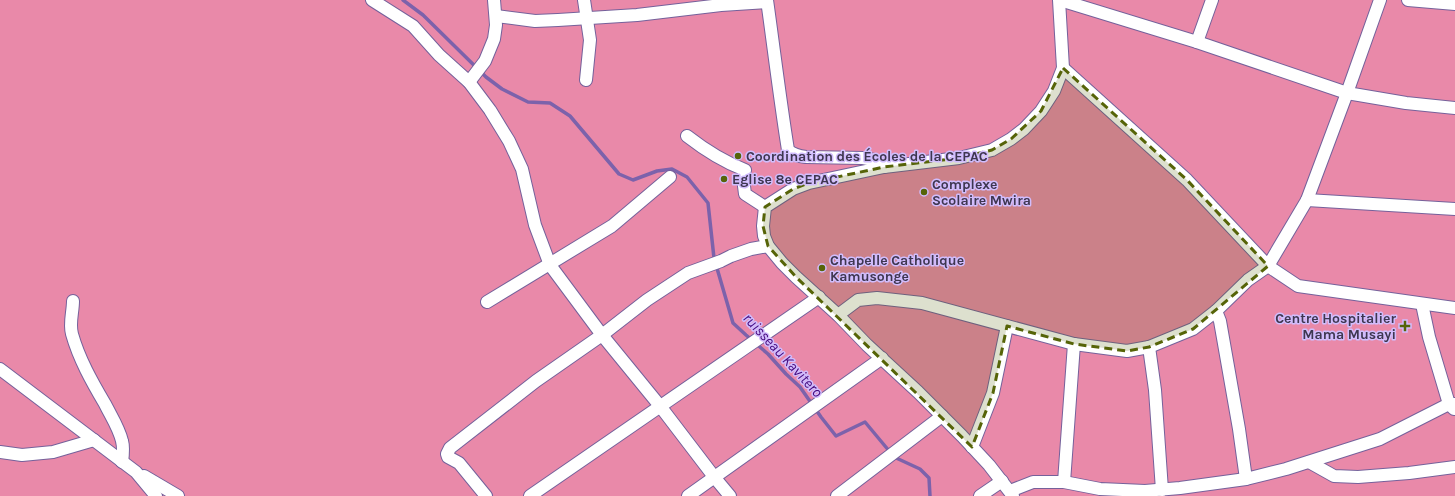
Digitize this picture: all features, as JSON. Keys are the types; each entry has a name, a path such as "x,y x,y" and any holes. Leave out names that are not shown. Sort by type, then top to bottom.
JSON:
{"street":[{"path":"372,0 413,26 439,55 469,82 490,110 509,141 522,169 535,225 550,265 602,335 660,406 714,478 730,496"},
{"path":"469,82 486,61 494,39 496,16 494,0"},
{"path":"584,0 588,18 590,40 586,80"},
{"path":"765,207 793,189 809,183 884,167 959,158 992,150 1011,139 1024,129 1041,111 1054,91 1063,68 1059,0 1197,42 1347,94 1406,103 1455,108"},
{"path":"1197,42 1212,0"},
{"path":"838,315 858,300 877,298 922,303 1074,344 1127,351 1149,347 1193,329 1216,311 1248,280 1268,266 1307,200 1347,94 1380,0"},
{"path":"1408,0 1455,4"},
{"path":"496,16 535,21 588,18 676,6 721,5 767,1 780,103 788,150 797,156 806,157 863,158 874,160 884,167"},
{"path":"1063,68 1187,180 1268,266 1298,286 1455,308"},
{"path":"687,136 705,150 745,170 743,178 745,194 765,207"},
{"path":"488,302 612,226 670,177"},
{"path":"1307,200 1455,209"},
{"path":"765,207 763,226 764,236 768,246 796,277 838,315 972,446 1002,481 1011,494 1033,482 1064,482 1113,490 1138,491 1162,490 1246,479 1309,462 1380,438 1453,406 1429,337 1422,304"},
{"path":"486,496 459,464 448,458 447,454 450,448 536,381 602,335 647,300 688,274 751,249 768,246"},
{"path":"530,496 819,297"},
{"path":"73,301 73,312 70,322 72,334 85,369 115,422 122,440 122,462"},
{"path":"1216,311 1220,322 1240,429 1246,479"},
{"path":"972,446 993,393 1007,326"},
{"path":"1064,482 1074,344"},
{"path":"1149,347 1155,390 1162,490"},
{"path":"688,496 882,358"},
{"path":"0,369 136,472 178,496"},
{"path":"837,496 942,416"},
{"path":"0,452 22,455 53,452 94,440"},
{"path":"1309,462 1334,476 1358,477 1409,473 1455,467"},
{"path":"136,472 156,496"},
{"path":"980,496 1002,481"}],"highlighted area":[{"path":"1063,68 1187,180 1268,266 1193,329 1149,347 1127,351 1074,344 1007,326 993,393 972,447 796,277 768,246 763,226 765,207 793,189 809,183 884,167 959,158 992,150 1011,139 1041,111"}],"shaded area":[{"path":"0,0 1455,0 1455,496 0,496"}],"waterway":[{"name":"ruisseau Kavitero","path":"403,0 423,15 486,77 502,89 528,102 550,103 570,116 619,174 633,180 657,171 672,169 687,177 708,203 714,258 733,323 768,354 800,387 836,436 865,422 890,452"},
{"name":"ruisseau Kavitero","path":"894,457 920,469 929,478 930,496"}],"place":[{"name":"Coordination des Écoles de la CEPAC","path":"738,156"},
{"name":"Eglise 8e CEPAC","path":"724,179"},
{"name":"Complexe Scolaire Mwira","path":"924,192"},
{"name":"Chapelle Catholique Kamusonge","path":"822,268"},
{"name":"Centre Hospitalier Mama Musayi","path":"1405,326"}]}
